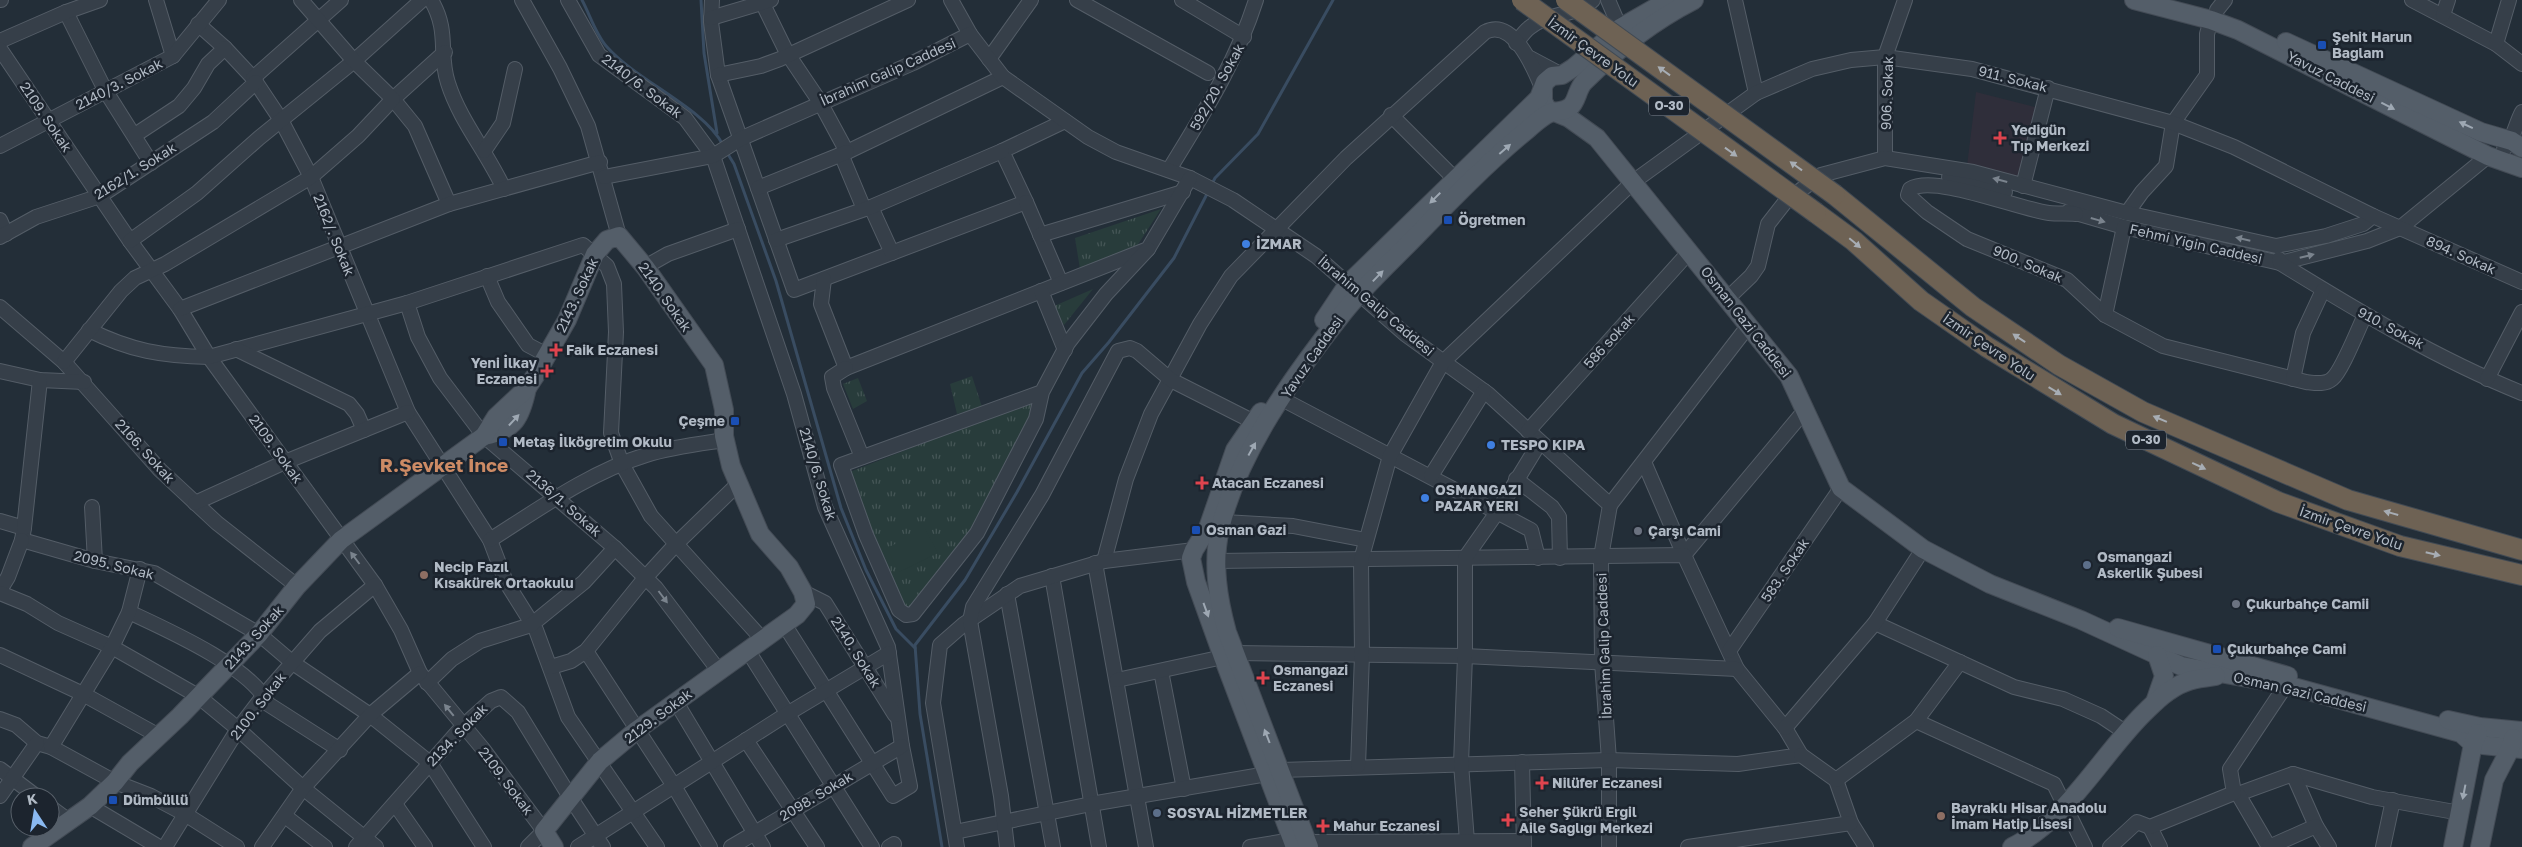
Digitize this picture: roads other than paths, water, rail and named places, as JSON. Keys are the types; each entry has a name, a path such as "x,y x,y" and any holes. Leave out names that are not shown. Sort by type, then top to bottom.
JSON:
{"highway":[{"name":"İzmir Çevre Yolu","path":"1522,0 1854,241 1921,301 2036,379 2113,424 2278,502 2400,546 2522,575"},
{"name":"İzmir Çevre Yolu","path":"1566,0 1835,195 1973,307 2059,365 2143,412 2348,500 2522,550"}],"main road":[{"name":"Yavuz Caddesi","path":"1301,844 1285,781 1229,655 1219,603 1216,565 1221,527 1224,522 1231,492 1250,451 1282,400 1344,311 1354,290 1528,129 1552,112 1563,111 1571,106 1582,84 1626,34 1668,0"},
{"name":"Yavuz Caddesi","path":"1301,844 1267,774 1229,655 1193,558 1208,528 1235,450 1354,290 1454,179 1539,98 1545,82 1552,76 1562,74 1573,68 1626,34 1694,0"},
{"name":"Yavuz Caddesi","path":"2134,0 2218,10"},
{"name":"Yavuz Caddesi","path":"2176,0 2218,10 2481,132 2504,146 2522,168"},
{"path":"1562,74 1572,82 1576,97 1597,138"},
{"path":"1542,90 1543,101 1552,112"},
{"name":"Osman Gazi Caddesi","path":"1552,112 1568,118 1597,138 1789,376 1806,409 1841,488 1923,548 1990,584 2229,675 2286,685 2460,733 2477,736 2518,731"},
{"name":"2143. Sokak","path":"32,847 90,806 115,782 130,763 259,634 297,586 341,540 443,463 484,436 496,417 527,388 567,320 595,254 607,240 619,236"},
{"name":"2140. Sokak","path":"619,236 645,267 714,365 724,410 725,440 731,466 760,534 788,566 804,598"},
{"path":"1193,558 1199,574 1206,574 1216,565"},
{"name":"2129. Sokak","path":"544,831 600,761 637,730 784,624 804,598"},
{"name":"Osman Gazi Caddesi","path":"2081,620 2157,654 2183,658 2209,652 2374,702 2516,749"},
{"path":"2155,702 2164,676 2157,654"},
{"path":"2155,702 2183,658"},
{"path":"2178,685 2183,658"},
{"path":"2012,847 2025,840 2065,805 2125,732 2155,702 2178,685 2186,682 2229,675"},
{"path":"2480,847 2494,780 2516,749 2518,731"},
{"path":"2453,847 2477,736"},
{"name":"2109. Sokak","path":"544,831 554,847"}],"street":[{"path":"0,41 66,12 100,0"},
{"path":"156,0 173,56"},
{"name":"2140/3. Sokak","path":"0,146 173,56 219,0"},
{"path":"301,0 354,61 393,99 415,126 449,204"},
{"name":"2162/1. Sokak","path":"3,236 50,212 100,196 213,122 254,80 341,0"},
{"path":"130,241 197,193 281,120 354,61 422,0"},
{"path":"431,0 443,25 447,80 458,109 484,151 504,189"},
{"name":"2140. Sokak","path":"522,0 560,68 588,126 600,162 619,236"},
{"name":"2140/6. Sokak","path":"568,0 599,54 685,118 713,156 794,394 825,507 889,653 902,746 910,786 893,796 784,624"},
{"path":"712,0 711,18 718,75 794,290 1026,202"},
{"path":"718,75 761,66 789,55 908,0"},
{"path":"951,0 970,34"},
{"path":"990,58 1031,0"},
{"path":"1077,0 1208,72"},
{"path":"1182,0 1244,37"},
{"name":"592/20. Sokak","path":"1169,170 1224,80 1244,37 1256,0"},
{"path":"1516,43 1529,27 1555,16 1585,8 1593,0"},
{"path":"1608,0 1626,34"},
{"path":"1735,0 1756,93"},
{"name":"906. Sokak","path":"1885,158 1885,57 1905,0"},
{"path":"2412,0 2496,44 2522,64"},
{"path":"2443,15 2448,0"},
{"path":"2496,44 2509,0"},
{"path":"711,18 765,1 789,55 820,102 868,208 892,253"},
{"path":"2128,213 2142,192 2166,166 2173,123 2206,75 2207,34 2218,10"},
{"path":"66,12 105,90 151,163"},
{"name":"2162/. Sokak","path":"198,24 225,48 254,80 281,120 312,177 366,314 408,412 443,463 490,540 506,582 536,630 568,716 634,810 657,847"},
{"path":"1146,847 1117,680 1100,562 1126,479 1151,414 1200,324 1231,276 1277,232 1346,158 1486,32 1494,29 1506,32 1530,58 1562,74"},
{"name":"İbrahim Galip Caddesi","path":"604,177 713,156 740,139 820,102 913,63 970,34 1003,77 1065,121 1116,152 1196,181 1233,200 1277,232 1316,256 1405,334 1484,392 1610,505 1601,557 1602,662 1609,760 1609,847"},
{"name":"2109. Sokak","path":"0,48 130,241 152,268 180,309 208,357 376,585 401,630 424,678 462,727 482,749 544,831"},
{"path":"135,135 179,106 194,88 208,64 225,48"},
{"path":"64,362 121,291 136,278 152,268 166,264 312,177 358,136 393,99 445,52"},
{"name":"911. Sokak","path":"1358,766 1362,655 1361,560 1390,456 1443,362 1633,182 1756,93 1812,69 1851,60 1885,57 1972,69 2173,123 2234,147 2400,228"},
{"path":"1530,58 1542,90"},
{"path":"484,151 503,123 515,69"},
{"path":"758,188 844,153 1003,77"},
{"path":"2023,186 2048,88"},
{"path":"2504,146 2522,112"},
{"path":"1392,115 1454,179"},
{"path":"776,240 868,208 1002,151 1065,121"},
{"name":"Fehmi Yiğin Caddesi","path":"1885,158 1890,165 1958,178 2124,227 2280,263 2367,241 2400,228 2504,146"},
{"path":"1002,151 1061,284"},
{"name":"Fehmi Yiğin Caddesi","path":"1727,299 1751,276 1758,266 1768,224 1786,201 1822,175 1885,158 1973,172 2128,213 2276,246 2326,236 2363,224 2373,216"},
{"path":"180,309 449,204 600,162"},
{"path":"1042,392 841,465 866,535 899,610 906,615 913,614 977,533 1036,419 1042,392 1065,350 1106,294 1148,249 1183,192 1196,181"},
{"name":"900. Sokak","path":"2076,214 2048,213 1963,190 1934,186 1916,185 1910,189 1908,195 1926,212 1967,239 2067,280 2105,315 2164,346 2293,379 2322,384 2333,378 2365,315"},
{"path":"1040,235 1183,192"},
{"path":"0,220 3,236"},
{"path":"2105,315 2124,227"},
{"path":"645,267 668,254 738,228"},
{"name":"894. Sokak","path":"2400,228 2522,282"},
{"path":"89,330 118,344 137,350 208,357 406,303 583,245 607,266 614,284 616,332 611,434 622,464 651,516 763,640"},
{"path":"2276,246 2280,263"},
{"path":"862,457 834,388 832,377 846,368 1148,249"},
{"name":"586 sokak","path":"1528,431 1690,251"},
{"name":"910. Sokak","path":"2280,263 2365,315 2487,379 2522,393"},
{"path":"488,276 498,302 528,344 547,355"},
{"path":"824,279 821,304 846,368"},
{"path":"2293,379 2303,333 2323,290"},
{"path":"1041,291 1065,350"},
{"name":"2136/1. Sokak","path":"406,303 418,336 440,378 484,436 615,548 656,588 719,671"},
{"name":"2166. Sokak","path":"0,307 64,362 84,382 160,470 195,502 297,586"},
{"path":"2487,379 2522,312"},
{"path":"1610,505 1749,325"},
{"path":"1007,847 1001,796 970,621 973,606 1042,495 1118,351 1130,348 1137,351 1171,380 1254,422"},
{"path":"236,349 348,404 357,414 364,430"},
{"path":"0,372 40,380 84,382"},
{"path":"40,380 23,534 8,577 0,591 27,604 58,623 112,647 198,696 238,729 360,842 376,847"},
{"path":"1431,476 1484,392"},
{"path":"1282,400 1431,476 1531,530 1538,558"},
{"path":"1216,565 1361,560 1684,555 1806,409"},
{"path":"195,502 285,462 408,412"},
{"path":"490,540 557,497 622,464 646,455 687,445 725,440"},
{"path":"1467,841 1461,764 1465,656 1465,558 1498,511 1540,442"},
{"path":"1644,462 1737,670 1785,728 1800,755 1836,780 1852,823 1866,847"},
{"path":"1516,479 1552,507 1559,517 1560,558"},
{"path":"551,667 571,661 586,651 645,578 676,544 738,484"},
{"name":"583. Sokak","path":"1729,651 1841,488"},
{"path":"92,507 95,561"},
{"name":"2095. Sokak","path":"0,521 23,534 95,561 154,573 259,634 293,663 370,715 430,763 484,847"},
{"path":"1224,522 1293,526 1366,540"},
{"path":"262,847 303,788 340,750 370,715 452,658 480,641 531,624 584,582 615,548"},
{"path":"1785,728 1875,623 1923,548"},
{"path":"957,847 933,702 940,645 970,621 1020,586 1100,562 1193,558"},
{"path":"51,747 112,647 129,612 140,569"},
{"path":"1052,576 1099,847"},
{"name":"2100. Sokak","path":"165,847 238,729 264,695 320,631 376,585"},
{"path":"1008,594 1053,847"},
{"name":"2140. Sokak","path":"804,598 825,603 899,722"},
{"path":"129,612 171,632 229,665 264,695 268,704 340,750"},
{"path":"1875,623 2014,687 2063,699 2101,716 2125,732"},
{"path":"748,650 872,847"},
{"path":"586,651 674,786 710,847"},
{"path":"578,847 600,841 634,810 787,714 889,653"},
{"path":"0,655 83,694 159,736"},
{"path":"1117,680 1229,655 1465,656 1737,670"},
{"path":"1836,780 1916,722 1960,662"},
{"path":"1161,671 1184,788"},
{"path":"2286,685 2230,769 2236,794 2269,847 2316,826"},
{"name":"2134. Sokak","path":"360,842 462,727 491,702 501,697 518,712 570,797 600,841"},
{"path":"676,702 764,847"},
{"path":"0,719 16,725 38,743 51,747 115,782 151,796 185,814 237,847"},
{"path":"1916,722 2054,784 2085,847"},
{"path":"746,740 817,847"},
{"path":"0,796 38,743"},
{"name":"2098. Sokak","path":"731,847 902,746"},
{"path":"1285,781 1281,770 1358,766 1609,760 1738,764 1800,755"},
{"path":"1250,847 1301,844 1467,841 1524,844 1522,762"},
{"path":"0,769 24,787"},
{"path":"956,832 1091,804 1267,774"},
{"path":"2293,774 2316,826 2329,847"},
{"path":"2110,847 2137,822 2150,827 2293,774 2393,800 2460,813"},
{"path":"2383,847 2393,800"},
{"path":"395,804 425,847"},
{"path":"90,806 160,847"},
{"path":"60,814 69,821"},
{"path":"285,816 325,847"},
{"path":"1688,847 1852,823"},
{"path":"2150,827 2160,847"},
{"name":"2129. Sokak","path":"528,847 544,831"}],"waterway":[{"path":"582,0 596,31 607,47 635,71 701,119 714,132 723,145"},
{"path":"701,0 704,53 717,133"},
{"path":"1212,184 1215,178 1258,134 1333,0"},
{"path":"726,151 734,164 776,281 841,508 866,570 896,629 915,648"},
{"path":"942,847 920,714 915,645 965,580 1017,492 1082,373 1109,342 1174,258 1208,192"}],"place":[{"name":"Şehit Harun Bağlam","path":"2322,45"},
{"name":"Yedigün Tıp Merkezi","path":"2000,138"},
{"name":"Öğretmen","path":"1448,220"},
{"name":"İZMAR","path":"1246,244"},
{"name":"Faik Eczanesi","path":"556,350"},
{"name":"Yeni İlkay Eczanesi","path":"547,371"},
{"name":"Çeşme","path":"735,421"},
{"name":"Metaş İlköğretim Okulu","path":"503,442"},
{"name":"TESPO KIPA","path":"1491,445"},
{"name":"Atacan Eczanesi","path":"1202,483"},
{"name":"OSMANGAZI PAZAR YERI","path":"1425,498"},
{"name":"Osman Gazi","path":"1196,530"},
{"name":"Çarşı Cami","path":"1638,531"},
{"name":"Osmangazi Askerlik Şubesi","path":"2087,565"},
{"name":"Necip Fazıl Kısakürek Ortaokulu","path":"424,575"},
{"name":"Çukurbahçe Camii","path":"2236,604"},
{"name":"Çukurbahçe Cami","path":"2217,649"},
{"name":"Osmangazi Eczanesi","path":"1263,678"},
{"name":"Nilüfer Eczanesi","path":"1542,783"},
{"name":"Dümbüllü","path":"113,800"},
{"name":"SOSYAL HİZMETLER","path":"1157,813"},
{"name":"Bayraklı Hisar Anadolu İmam Hatip Lisesi","path":"1941,816"},
{"name":"Seher Şükrü Ergil Aile Sağlığı Merkezi","path":"1508,820"},
{"name":"Mahur Eczanesi","path":"1323,826"}],"district":[{"name":"R.Şevket İnce","path":"444,465"}]}
